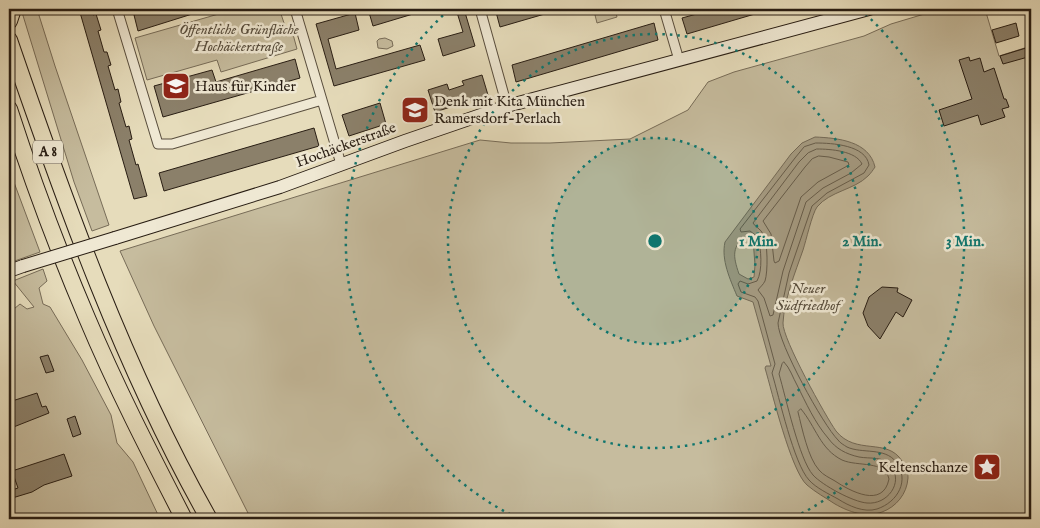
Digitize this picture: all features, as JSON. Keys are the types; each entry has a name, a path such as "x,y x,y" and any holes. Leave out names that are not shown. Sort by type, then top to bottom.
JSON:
{"highway":[{"path":"9,21 11,9"},
{"name":"A 8","path":"9,40 56,174 90,263 147,396 209,519"},
{"name":"A 8","path":"9,109 34,181 87,318 126,404 184,519"}],"street":[{"path":"117,9 158,144 172,144 322,100"},
{"path":"295,9 341,164"},
{"path":"480,9 507,106"},
{"path":"664,9 679,60"},
{"name":"Hochäckerstraße","path":"9,271 253,196 507,106 679,60 849,11 869,9"}],"green space":[{"path":"21,9 37,9 109,225 92,231 74,182"},
{"name":"Öffentliche Grünfläche Hochäckerstraße","path":"236,9 286,9 280,11 286,29 291,27 297,49 221,72 217,60 147,80 135,38"},
{"path":"615,9 617,17 597,23 594,11"},
{"name":"Neuer Südfriedhof","path":"941,9 985,9 999,56 1031,46 1031,519 251,519 154,326 120,251 480,140 511,143 550,143 630,139 688,110 708,82 734,72 864,36 891,24"},
{"path":"385,38 392,41 393,46 387,49 378,48 377,41"},
{"path":"9,169 40,252 9,263"},
{"path":"43,269 47,281 39,288 43,304 50,307 82,360 111,415 117,443 133,462 160,519 9,519 9,313 20,304 27,309 34,307 13,281"}],"water":[{"path":"815,137 843,140 866,151 872,158 875,167 862,181 828,197 817,207 790,286 783,323 789,344 836,431 853,443 888,450 896,454 906,467 908,473 907,484 900,499 892,507 876,514 852,512 840,507 810,488 801,477 783,430 765,368 766,366 771,366 753,302 737,296 725,263 725,242 791,154 802,143","holes":["748,235 753,239 754,277 748,279 739,274 735,262 735,252 742,239"]}],"building":[{"path":"79,9 92,9 93,15 96,14 101,30 98,31 104,52 107,52 111,65 108,66 115,90 118,89 121,102 119,103 126,127 129,126 132,139 129,140 147,196 134,199"},
{"path":"153,9 205,10 138,31 134,15"},
{"path":"368,9 423,9 423,11 373,26"},
{"path":"456,9 464,9 475,46 443,56 438,39 463,32"},
{"path":"507,9 555,9 555,11 500,27 496,12"},
{"path":"715,9 765,9 765,11 687,34 682,18"},
{"path":"355,13 359,30 328,39 336,69 420,45 425,60 334,86 316,24"},
{"path":"654,23 658,40 516,82 512,65"},
{"path":"1016,23 1019,36 996,43 992,30"},
{"path":"1026,48 1028,57 1003,64 1000,56"},
{"path":"969,57 970,61 980,58 984,72 994,68 1004,99 1006,99 1009,107 1002,109 1005,117 981,125 978,115 944,126 939,110 972,99 959,60"},
{"path":"295,59 300,78 163,117 154,86 212,70 216,82"},
{"path":"482,75 488,95 435,112 428,90 447,84 449,90 464,85 462,81"},
{"path":"380,103 386,124 349,136 342,115"},
{"path":"314,128 319,146 164,191 159,173"},
{"path":"882,287 898,288 897,292 912,300 903,317 896,312 880,339 868,326 863,313 869,297"},
{"path":"48,355 54,371 46,373 40,357"},
{"path":"37,393 42,407 46,406 49,413 11,428 9,402"},
{"path":"75,416 81,434 73,437 67,419"},
{"path":"64,454 72,476 9,499 9,491 18,488 12,471"}],"place":[{"name":"Haus für Kinder","path":"176,86"},
{"name":"Denk mit Kita München Ramersdorf-Perlach","path":"415,110"},
{"name":"Keltenschanze","path":"987,467"}]}
